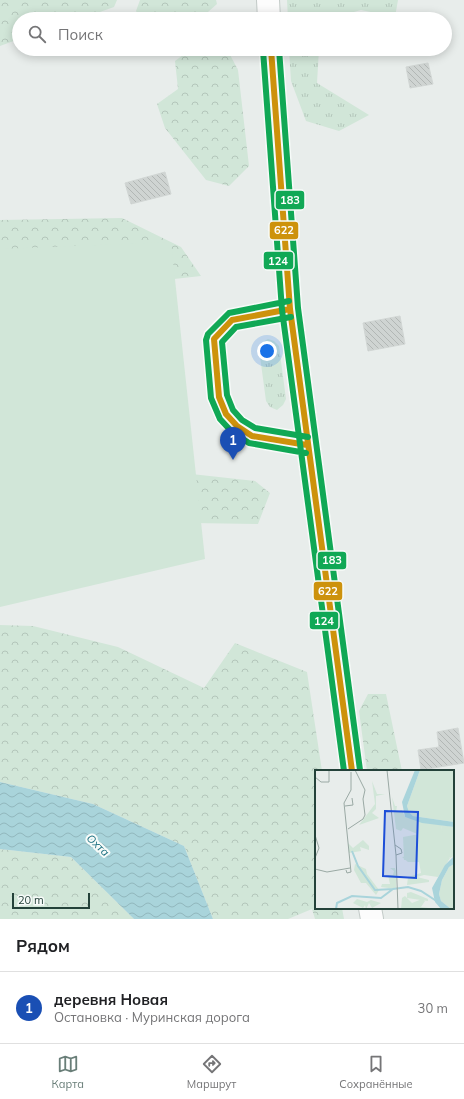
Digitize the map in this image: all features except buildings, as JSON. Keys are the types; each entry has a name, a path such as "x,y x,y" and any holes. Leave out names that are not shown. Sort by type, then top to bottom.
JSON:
{"street":[{"path":"268,0 269,12"},
{"path":"272,56 290,309 307,445 352,770"},
{"path":"370,909 372,919"}],"lane":[{"path":"290,309 232,320 214,339 219,397 226,414 236,426 252,436 307,445"}],"green space":[{"path":"0,0 117,0 114,7 100,12 12,12 12,42 0,46"},
{"path":"140,0 216,0 217,4 208,12 136,11"},
{"path":"287,0 398,0 396,12 371,12 361,10 354,12 288,12"},
{"path":"182,56 231,56 238,70 249,166 229,186 206,180 165,128 157,104 178,89 175,61"},
{"path":"289,56 319,56 317,83 369,115 339,131 306,121 291,81"},
{"path":"122,218 181,247 201,276 13,297 0,295 0,220"},
{"path":"171,242 205,559 0,607 0,249"},
{"path":"268,339 274,341 279,346 286,399 283,405 277,410 270,407 266,401 259,349 261,343"},
{"path":"137,468 255,481 270,493 258,524 0,520"},
{"path":"0,625 33,626 118,647 204,688 235,643 307,672 322,770 315,770 315,909 342,909 344,919 315,919 312,909 288,919 213,919 184,846 93,804 0,782"},
{"path":"368,694 386,694 402,770 367,770 359,711"},
{"path":"0,849 71,857 134,919 0,919"}],"water":[{"name":"Охта","path":"0,782 93,804 184,846 213,919 134,919 71,857 0,849"}],"transit line":[{"name":"124","path":"263,56 282,310 344,770"},
{"name":"622","path":"272,56 290,309 352,770"},
{"name":"183","path":"280,56 298,308 360,770"},
{"name":"124","path":"289,301 229,313 208,334 206,340 211,398 220,419 232,432 249,443 306,453"},
{"name":"622","path":"290,309 232,320 214,339 219,397 226,414 237,426 252,436 307,445"},
{"name":"183","path":"291,317 236,327 222,342 227,395 233,410 242,420 255,428 308,437"}],"place":[{"name":"деревня Новая","path":"233,460"}]}
